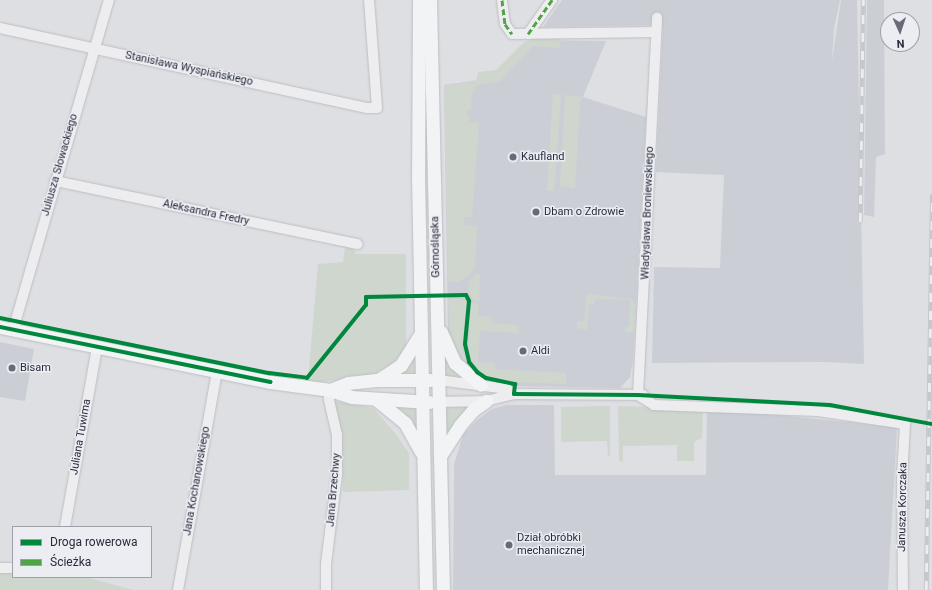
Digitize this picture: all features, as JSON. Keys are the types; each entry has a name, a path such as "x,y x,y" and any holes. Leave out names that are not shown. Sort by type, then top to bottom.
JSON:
{"main road":[{"name":"Górnośląska","path":"419,0 420,333 426,590"},
{"name":"Górnośląska","path":"430,0 443,590"},
{"path":"437,324 455,363 481,385"},
{"path":"0,327 217,372 330,390 351,397 439,402"},
{"path":"376,380 387,376 401,365 420,333"},
{"path":"330,390 348,383 376,380 438,380"},
{"path":"375,399 393,411 405,423 423,455"},
{"path":"440,456 460,425 473,410 486,401"}],"street":[{"name":"Juliusza Słowackiego","path":"14,330 55,180 109,0"},
{"name":"Stanisława Wyspiańskiego","path":"0,28 367,108 377,108 369,0"},
{"path":"502,0 505,24 512,34 656,32"},
{"path":"528,34 552,0"},
{"name":"Władysława Broniewskiego","path":"642,395 657,17"},
{"name":"Aleksandra Fredry","path":"55,180 357,244"},
{"name":"Juliana Tuwima","path":"65,526 97,348"},
{"name":"Jana Kochanowskiego","path":"178,590 217,372"},
{"path":"438,380 481,385 507,390 514,394"},
{"name":"Jana Brzechwy","path":"326,590 326,564 337,475 337,435 329,399 330,390"},
{"path":"439,402 486,401 514,394 642,395"},
{"name":"Janusza Korczaka","path":"642,395 654,405 818,411 905,424 902,477 903,590"},
{"path":"0,568 12,568"}],"shaded area":[{"path":"562,0 840,0 834,28 832,61 841,0 857,0 864,364 825,362 652,363 654,267 720,268 724,175 656,172 663,25 543,27"},
{"path":"867,0 884,0 884,12 880,12 880,52 884,52 885,154 876,157 874,217 864,215"},
{"path":"558,36 561,48 533,46 500,81 478,85 472,93 471,110 467,110 467,114 469,115 469,122 479,123 472,217 464,217 465,225 477,226 475,268 460,282 448,282 444,85 476,81 478,72 496,70 523,43 531,39"},
{"path":"533,40 606,41 583,97 646,117 633,360 630,377 620,388 512,386 488,381 473,374 448,332 444,85 499,77"},
{"path":"553,94 561,94 554,191 547,191"},
{"path":"565,95 583,97 580,103 575,188 560,186"},
{"path":"345,246 354,250 356,254 406,254 406,348 392,364 372,375 322,382 308,381 318,264 343,262"},
{"path":"476,274 480,274 479,302 473,300 468,290 470,280"},
{"path":"587,294 631,299 636,304 635,332 625,333 625,327 629,327 630,300 595,299 594,304 589,304 587,330 577,328 577,322 584,321"},
{"path":"448,298 467,300 462,349 475,373 462,365 451,347"},
{"path":"471,303 479,304 478,316 492,317 492,323 519,325 519,333 480,331 478,362 495,363 495,369 566,373 566,384 509,382 483,376 468,354"},
{"path":"0,342 34,349 25,401 0,397"},
{"path":"415,350 416,375 393,374"},
{"path":"444,350 464,377 445,376"},
{"path":"334,401 373,408 395,433 409,453 409,490 343,492 342,452"},
{"path":"506,405 554,405 555,475 706,475 707,408 897,427 888,590 453,590 454,464 463,435 477,420 492,409"},
{"path":"396,406 416,406 416,429 404,413"},
{"path":"610,406 610,456 608,457 607,441 561,442 561,407"},
{"path":"618,406 703,409 702,438 694,442 694,461 677,461 677,445 623,446 623,462 619,461"},
{"path":"445,407 469,407 446,440"},
{"path":"0,573 12,573 12,578 90,578 133,590 0,590"}],"railway":[{"path":"860,222 863,0"},
{"path":"926,590 932,194"}],"marked path":[{"path":"502,0 505,24 512,34"},
{"path":"528,34 552,0"}],"cycle path":[{"path":"0,318 269,373 307,378 366,305 366,297 466,295 469,301 465,344 469,362 477,372 486,378 515,384 514,394 638,395 830,405 932,424"},
{"path":"0,327 270,382"}],"place":[{"name":"Kaufland","path":"513,157"},
{"name":"Dbam o Zdrowie","path":"536,212"},
{"name":"Aldi","path":"523,351"},
{"name":"Bisam","path":"12,368"},
{"name":"Dział obróbki mechanicznej","path":"509,545"}]}
